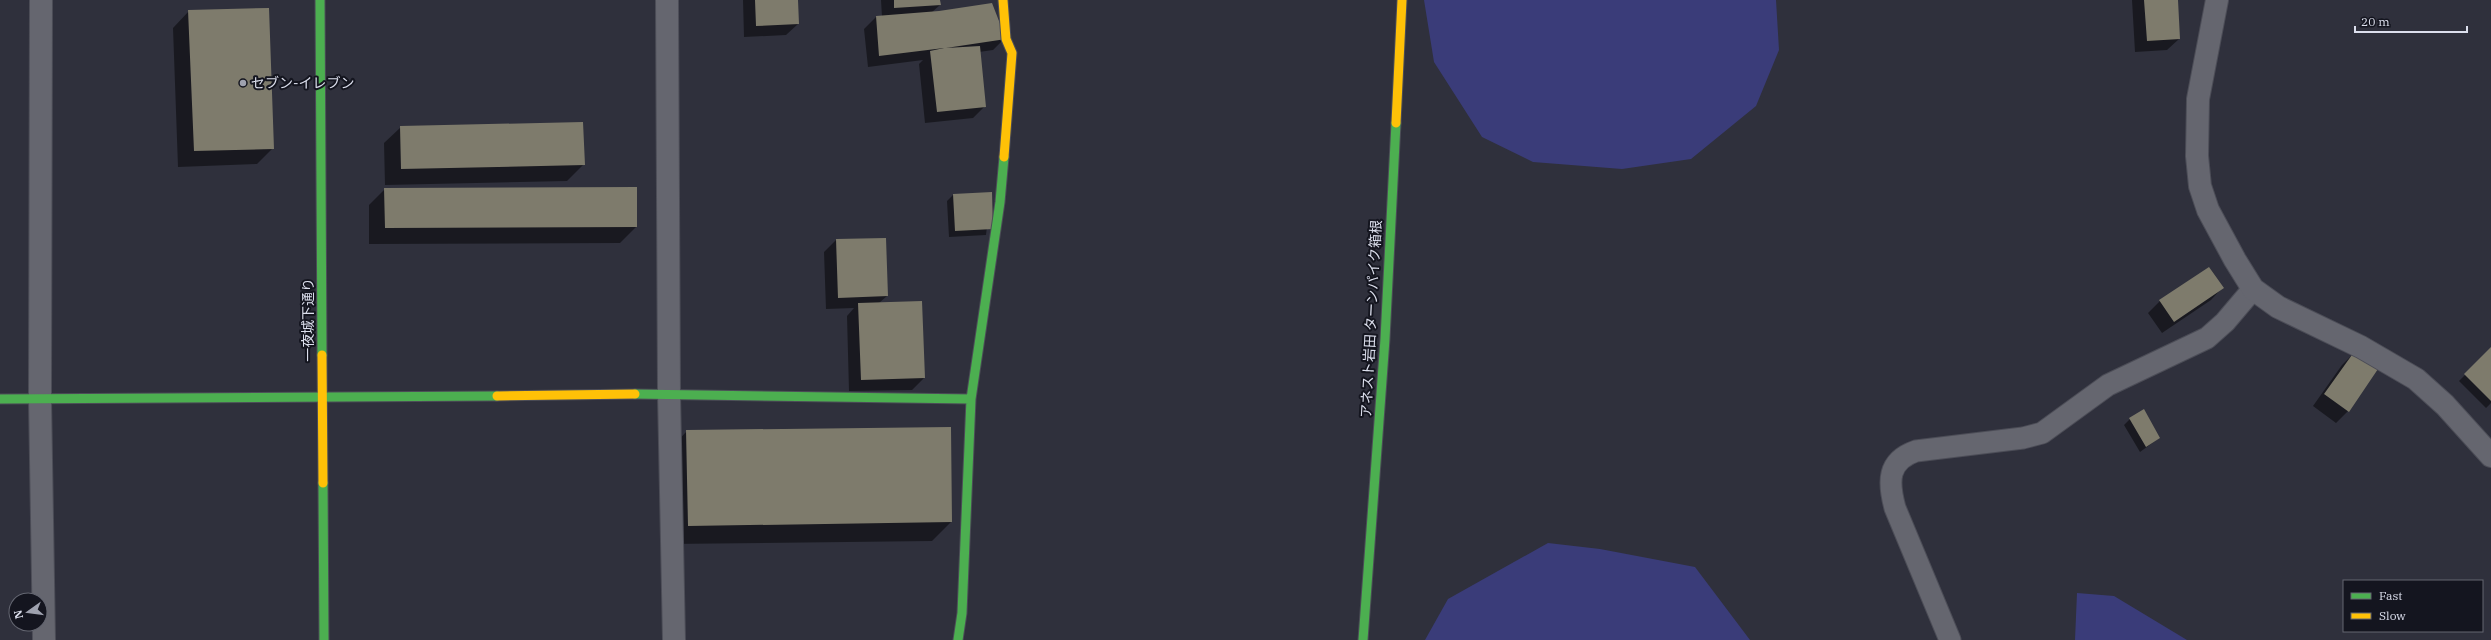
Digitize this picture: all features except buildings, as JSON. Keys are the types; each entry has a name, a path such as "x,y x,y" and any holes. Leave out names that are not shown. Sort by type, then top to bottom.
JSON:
{"street":[{"path":"41,0 40,400 44,640"},
{"name":"一夜城下通り","path":"320,0 324,640"},
{"path":"667,0 669,394 674,640"},
{"path":"958,640 962,613 971,399 1000,202 1012,53 1006,39 1002,0"},
{"name":"アネスト岩田 ターンパイク箱根","path":"1363,640 1385,339 1402,0"},
{"path":"2217,0 2198,99 2196,131 2200,186 2219,234 2253,289 2278,307 2361,347 2416,379 2445,406 2491,456"},
{"path":"0,399 323,400 669,394 971,399"}],"lane":[{"path":"1950,640 1895,508 1891,492 1891,476 1897,461 1904,455 1916,451 2023,438 2042,433 2108,385 2207,338 2225,322 2253,289"}],"shaded area":[{"path":"1424,0 1776,0 1779,50 1756,106 1691,159 1622,169 1533,162 1482,137 1434,62"},
{"path":"1548,543 1600,549 1695,567 1750,640 1425,640 1448,599"},
{"path":"2077,593 2114,596 2187,640 2075,640"}],"traffic: fast":[{"path":"320,0 322,355"},
{"path":"1363,640 1385,339 1396,123"},
{"path":"958,640 962,613 971,399 1000,202 1004,157"},
{"path":"635,394 971,399"},
{"path":"0,399 497,396"},
{"path":"323,483 324,640"}],"traffic: slow":[{"path":"1003,0 1006,39 1012,53 1004,157"},
{"path":"1396,123 1402,0"},
{"path":"322,355 323,483"},
{"path":"497,396 635,394"}],"place":[{"name":"セブン-イレブン","path":"243,83"}]}
